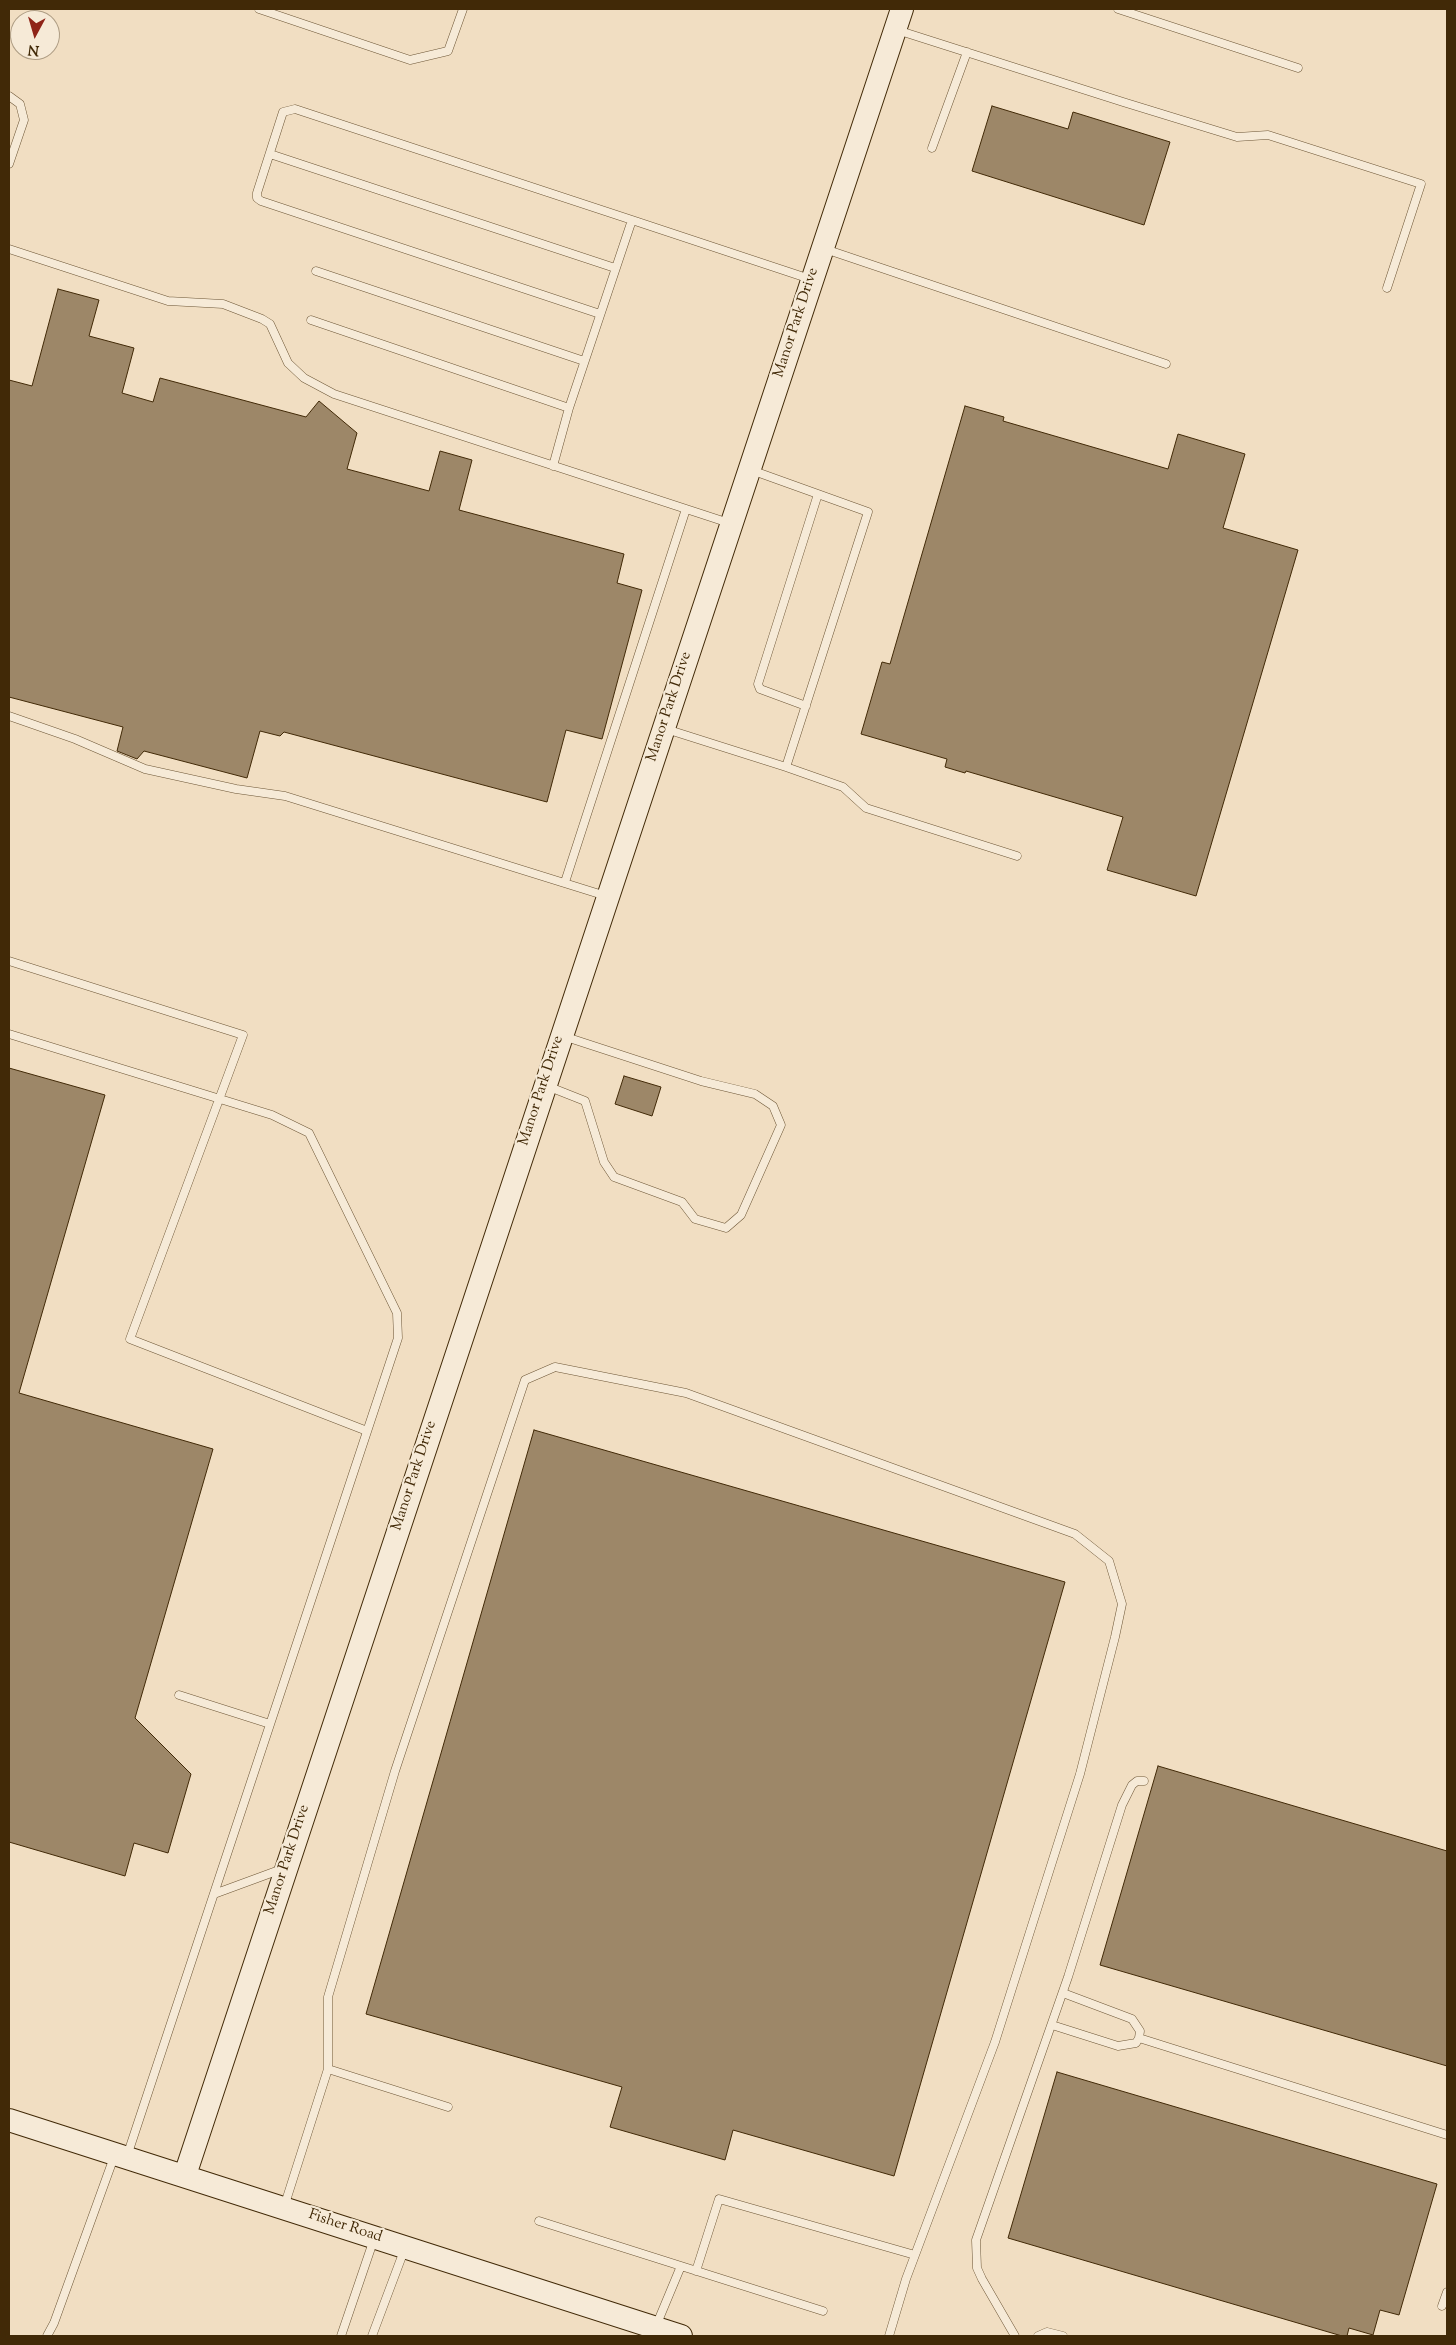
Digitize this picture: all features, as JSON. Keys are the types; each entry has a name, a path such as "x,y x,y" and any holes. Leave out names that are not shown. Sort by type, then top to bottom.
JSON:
{"street":[{"name":"Manor Park Drive","path":"185,2175 285,1868 899,19"},
{"name":"Fisher Road","path":"9,2120 406,2246 681,2336"}],"lane":[{"path":"259,9 410,60 448,51 463,9"},
{"path":"1118,9 1298,68"},
{"path":"899,19 967,52 1123,102 1237,136 1268,135 1421,184 1387,288"},
{"path":"932,148 967,52"},
{"path":"9,96 20,104 24,120 9,164"},
{"path":"600,314 261,202 257,198 257,193 283,112 295,109 811,280"},
{"path":"270,154 615,268"},
{"path":"553,466 584,361 632,220"},
{"path":"822,248 1166,364"},
{"path":"9,249 168,300 223,304 270,324 288,364 304,378 321,388 553,466 731,523"},
{"path":"316,271 584,361"},
{"path":"311,320 569,408"},
{"path":"749,470 866,510 868,516 786,767"},
{"path":"806,706 760,689 758,684 818,494"},
{"path":"565,882 686,509"},
{"path":"9,716 75,739 145,769 236,789 286,796 607,896"},
{"path":"663,728 786,767 843,788 866,808 1017,856"},
{"path":"9,961 243,1035 130,1339 367,1431"},
{"path":"9,1034 272,1115 309,1133 397,1313 398,1338 214,1894 121,2155 54,2323 47,2336"},
{"path":"545,1085 585,1101 604,1162 614,1177 682,1202 695,1219 726,1228 741,1214 782,1125 773,1106 755,1094 701,1081 561,1035"},
{"path":"284,2207 328,2069 328,1998 395,1771 525,1380 555,1367 686,1393 1075,1534 1108,1561 1122,1604 1116,1637 1080,1774 994,2042 915,2255 889,2336"},
{"path":"179,1695 270,1724"},
{"path":"1015,2336 977,2268 976,2240 1063,1993 1122,1805 1132,1785 1137,1781 1144,1781"},
{"path":"214,1894 285,1868"},
{"path":"1052,2025 1118,2046 1136,2043 1139,2038 1140,2031 1132,2019 1063,1993"},
{"path":"1139,2038 1447,2135"},
{"path":"328,2069 448,2107"},
{"path":"696,2271 719,2199 915,2255"},
{"path":"539,2221 823,2310"},
{"path":"341,2336 374,2236"},
{"path":"372,2336 406,2246"},
{"path":"655,2328 681,2266"},
{"path":"1442,2306 1447,2292"},
{"path":"1038,2336 1047,2332 1063,2336"}],"building":[{"path":"992,106 1068,129 1073,112 1170,142 1144,225 972,171"},
{"path":"58,289 99,300 89,336 134,348 122,393 153,402 160,378 306,417 319,401 357,433 347,469 429,491 440,451 472,460 459,510 624,554 617,583 642,590 602,739 566,730 547,802 284,732 280,736 260,731 247,778 144,751 137,759 117,751 123,727 9,697 9,380 32,386"},
{"path":"965,406 1004,417 1003,421 1168,469 1178,434 1245,454 1223,528 1298,550 1196,896 1107,870 1123,817 966,771 965,773 945,767 947,759 861,734 882,662 890,664"},
{"path":"9,1068 105,1095 19,1393 213,1449 135,1718 191,1774 168,1853 134,1843 125,1876 9,1842"},
{"path":"624,1076 661,1087 652,1116 615,1104"},
{"path":"534,1430 1065,1582 894,2176 733,2130 725,2160 610,2127 622,2087 366,2014"},
{"path":"1158,1766 1447,1851 1447,2066 1100,1965"},
{"path":"1057,2072 1437,2184 1399,2315 1380,2310 1373,2335 1349,2328 1347,2336 1342,2336 1008,2238"}]}
